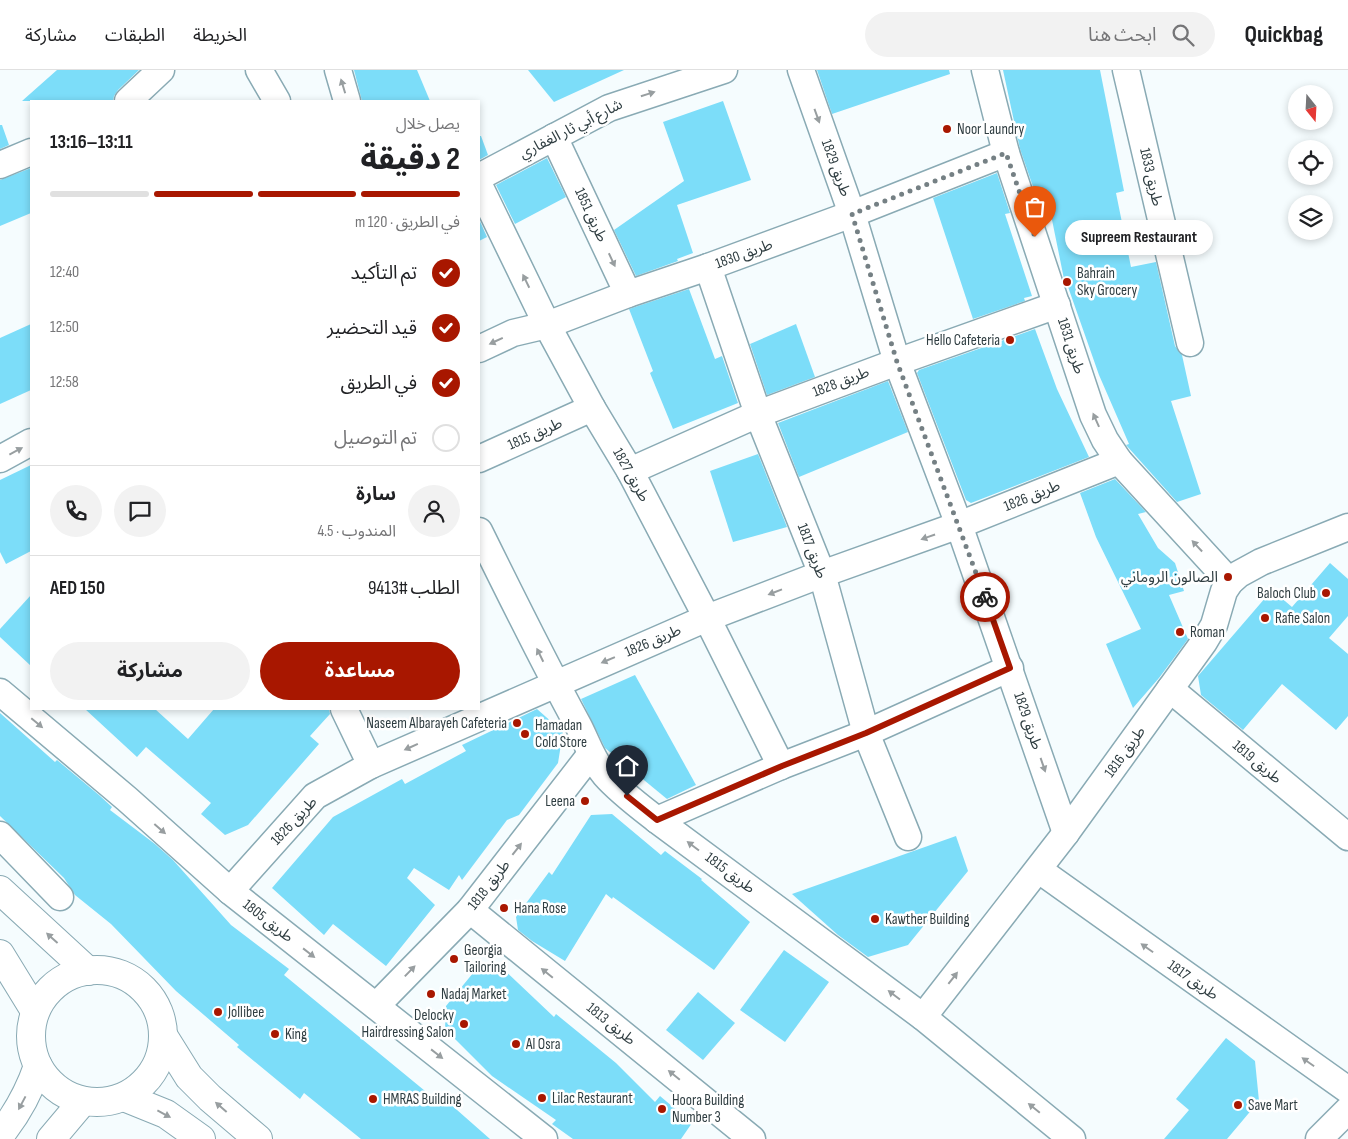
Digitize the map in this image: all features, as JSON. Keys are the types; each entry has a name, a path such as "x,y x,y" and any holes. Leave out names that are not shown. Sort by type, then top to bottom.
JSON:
{"main road":[{"path":"0,890 88,970"},
{"path":"0,954 35,1011"},
{"path":"88,970 118,974 132,980 149,994 160,1014 164,1037 161,1055 153,1073 140,1087 124,1097 97,1103 83,1101 65,1094 49,1082 38,1066 32,1049 31,1039 35,1011 44,996 56,984 72,975 88,970"},
{"path":"164,1037 190,1076 210,1098 258,1139"},
{"path":"0,1135 15,1116 24,1100 38,1066"},
{"path":"124,1097 166,1114 201,1139"},
{"path":"51,1139 83,1101"}],"street":[{"path":"129,100 162,70"},
{"path":"259,70 276,100"},
{"path":"338,70 347,100"},
{"name":"شارع أبي ثار الغفاري","path":"480,176 608,108 724,70"},
{"name":"طريق 1829","path":"801,70 852,214 897,362 1010,668 1066,833"},
{"name":"طريق 1833","path":"1126,70 1190,343"},
{"name":"طريق 1831","path":"994,71 1006,153 1093,415 1105,440 1120,461 1230,582"},
{"name":"طريق 1851","path":"554,137 628,294"},
{"path":"0,165 30,152"},
{"name":"طريق 1830","path":"480,349 513,333 548,325 628,294 852,214 1006,153"},
{"name":"طريق 1827","path":"480,187 548,325 592,408 630,471 782,766"},
{"name":"طريق 1817","path":"708,267 758,414 822,574 866,733 908,837"},
{"name":"طريق 1828","path":"630,471 758,414 1057,305"},
{"name":"طريق 1815","path":"480,459 592,408"},
{"path":"0,459 30,443"},
{"name":"طريق 1826","path":"230,891 314,796 371,765 707,618 822,574 959,526 1120,461"},
{"name":"طريق 1816","path":"923,1016 1039,870 1170,689 1211,629 1224,590 1230,582 1250,567 1345,532"},
{"name":"طريق 1815","path":"480,533 555,684 580,728 591,754 605,775 657,820 923,1016 1072,1139"},
{"path":"657,820 782,766 866,733 1010,668"},
{"name":"طريق 1819","path":"1170,689 1347,834"},
{"name":"طريق 1805","path":"0,692 127,799 230,891 544,1139"},
{"path":"344,710 371,765"},
{"name":"طريق 1818","path":"376,1006 470,910 591,754"},
{"path":"0,835 60,897"},
{"name":"طريق 1817","path":"1039,870 1348,1090"},
{"name":"طريق 1813","path":"470,910 752,1139"},
{"path":"1319,1139 1348,1110"}],"building":[{"path":"57,70 139,70 118,90 113,100 22,101"},
{"path":"354,70 417,70 430,100 362,100"},
{"path":"528,70 624,70 554,102"},
{"path":"817,70 949,70 950,74 832,114"},
{"path":"1003,70 1100,70 1124,191 1116,193 1131,267 1156,262 1175,346 1182,355 1191,396 1171,401 1201,494 1177,502 1126,445 1129,444 1099,375 1067,284 1065,285 1049,205 1040,207 1020,149"},
{"path":"723,101 751,180 677,205 693,253 677,259 678,261 636,276 614,230 684,181 663,122"},
{"path":"0,125 2,125 9,145 0,149"},
{"path":"480,136 481,136 488,155 480,159"},
{"path":"547,158 566,197 515,224 496,185"},
{"path":"30,168 30,213 0,226 0,180"},
{"path":"997,173 1010,213 1005,214 1032,296 1024,298 1025,301 973,319 933,198"},
{"path":"480,221 487,237 480,240"},
{"path":"689,289 715,359 722,356 738,403 673,429 650,373 653,371 629,309"},
{"path":"30,324 30,390 0,404 0,338"},
{"path":"796,324 815,377 767,395 750,344"},
{"path":"1035,329 1057,389 1089,457 971,503 966,500 917,373 919,370"},
{"path":"888,381 908,432 799,477 778,423"},
{"path":"758,454 787,527 733,542 710,471"},
{"path":"30,465 30,552 6,564 0,552 0,480"},
{"path":"1115,479 1146,512 1138,514 1158,548 1175,563 1184,591 1169,595 1188,639 1159,678 1133,708 1106,644 1141,629 1096,537 1080,493"},
{"path":"1330,563 1348,579 1348,616 1329,638 1348,654 1348,716 1336,730 1282,684 1243,730 1201,695 1198,676 1272,590 1292,607"},
{"path":"30,596 30,665 0,637 0,629"},
{"path":"635,675 696,785 667,799 605,748 581,699"},
{"path":"537,709 563,732 558,763 519,815 507,820 462,880 459,875 449,890 414,868 407,878 435,905 386,966 333,924 324,935 272,888 333,817 402,779 405,784 466,751 462,745"},
{"path":"86,710 156,710 188,739 213,710 329,710 330,714 310,736 319,744 248,825 225,835 201,814 211,803 146,747 137,757"},
{"path":"0,713 55,762 57,760 99,795 112,807 110,810 173,860 231,925 289,969 284,975 436,1100 440,1095 490,1139 361,1139 304,1093 300,1099 237,1047 239,1045 176,991 111,924 75,895 64,878 0,816"},
{"path":"612,814 661,855 665,851 702,879 750,922 714,970 613,897 612,899 606,894 565,961 518,930 516,917 549,872 552,875 591,815"},
{"name":"Kawther Building","path":"956,836 968,871 908,945 868,957 838,935 792,894"},
{"path":"784,950 829,982 785,1042 740,1010"},
{"path":"478,967 501,967 554,1017 556,1014 616,1063 655,1102 660,1096 692,1123 681,1139 573,1139 552,1124 556,1120 492,1076 445,1029 446,1006"},
{"path":"698,992 735,1023 703,1060 666,1030"},
{"path":"1226,1038 1255,1061 1259,1101 1227,1139 1164,1139 1189,1110 1176,1099"}],"way so far":[{"path":"985,597 897,362 852,214 1006,153 1035,237"}],"place":[{"name":"Noor Laundry","path":"947,129"},
{"name":"Supreem Restaurant","path":"1035,237"},
{"name":"Bahrain Sky Grocery","path":"1067,282"},
{"name":"Hello Cafeteria","path":"1010,340"},
{"name":"الصالون الروماني","path":"1228,577"},
{"name":"Baloch Club","path":"1326,593"},
{"name":"Rafie Salon","path":"1265,618"},
{"name":"Roman","path":"1180,632"},
{"name":"Naseem Albarayeh Cafeteria","path":"517,723"},
{"name":"Hamadan Cold Store","path":"525,734"},
{"name":"Leena","path":"585,801"},
{"name":"Hana Rose","path":"504,908"},
{"name":"Kawther Building","path":"875,919"},
{"name":"Georgia Tailoring","path":"454,959"},
{"name":"Nadaj Market","path":"431,994"},
{"name":"Jollibee","path":"218,1012"},
{"name":"Delocky Hairdressing Salon","path":"464,1024"},
{"name":"King","path":"275,1034"},
{"name":"Al Osra","path":"516,1044"},
{"name":"Lilac Restaurant","path":"542,1098"},
{"name":"HMRAS Building","path":"373,1099"},
{"name":"Save Mart","path":"1238,1105"},
{"name":"Hoora Building Number 3","path":"662,1109"}],"route":[{"path":"627,796 657,820 782,766 866,733 1010,668 985,597"}]}
